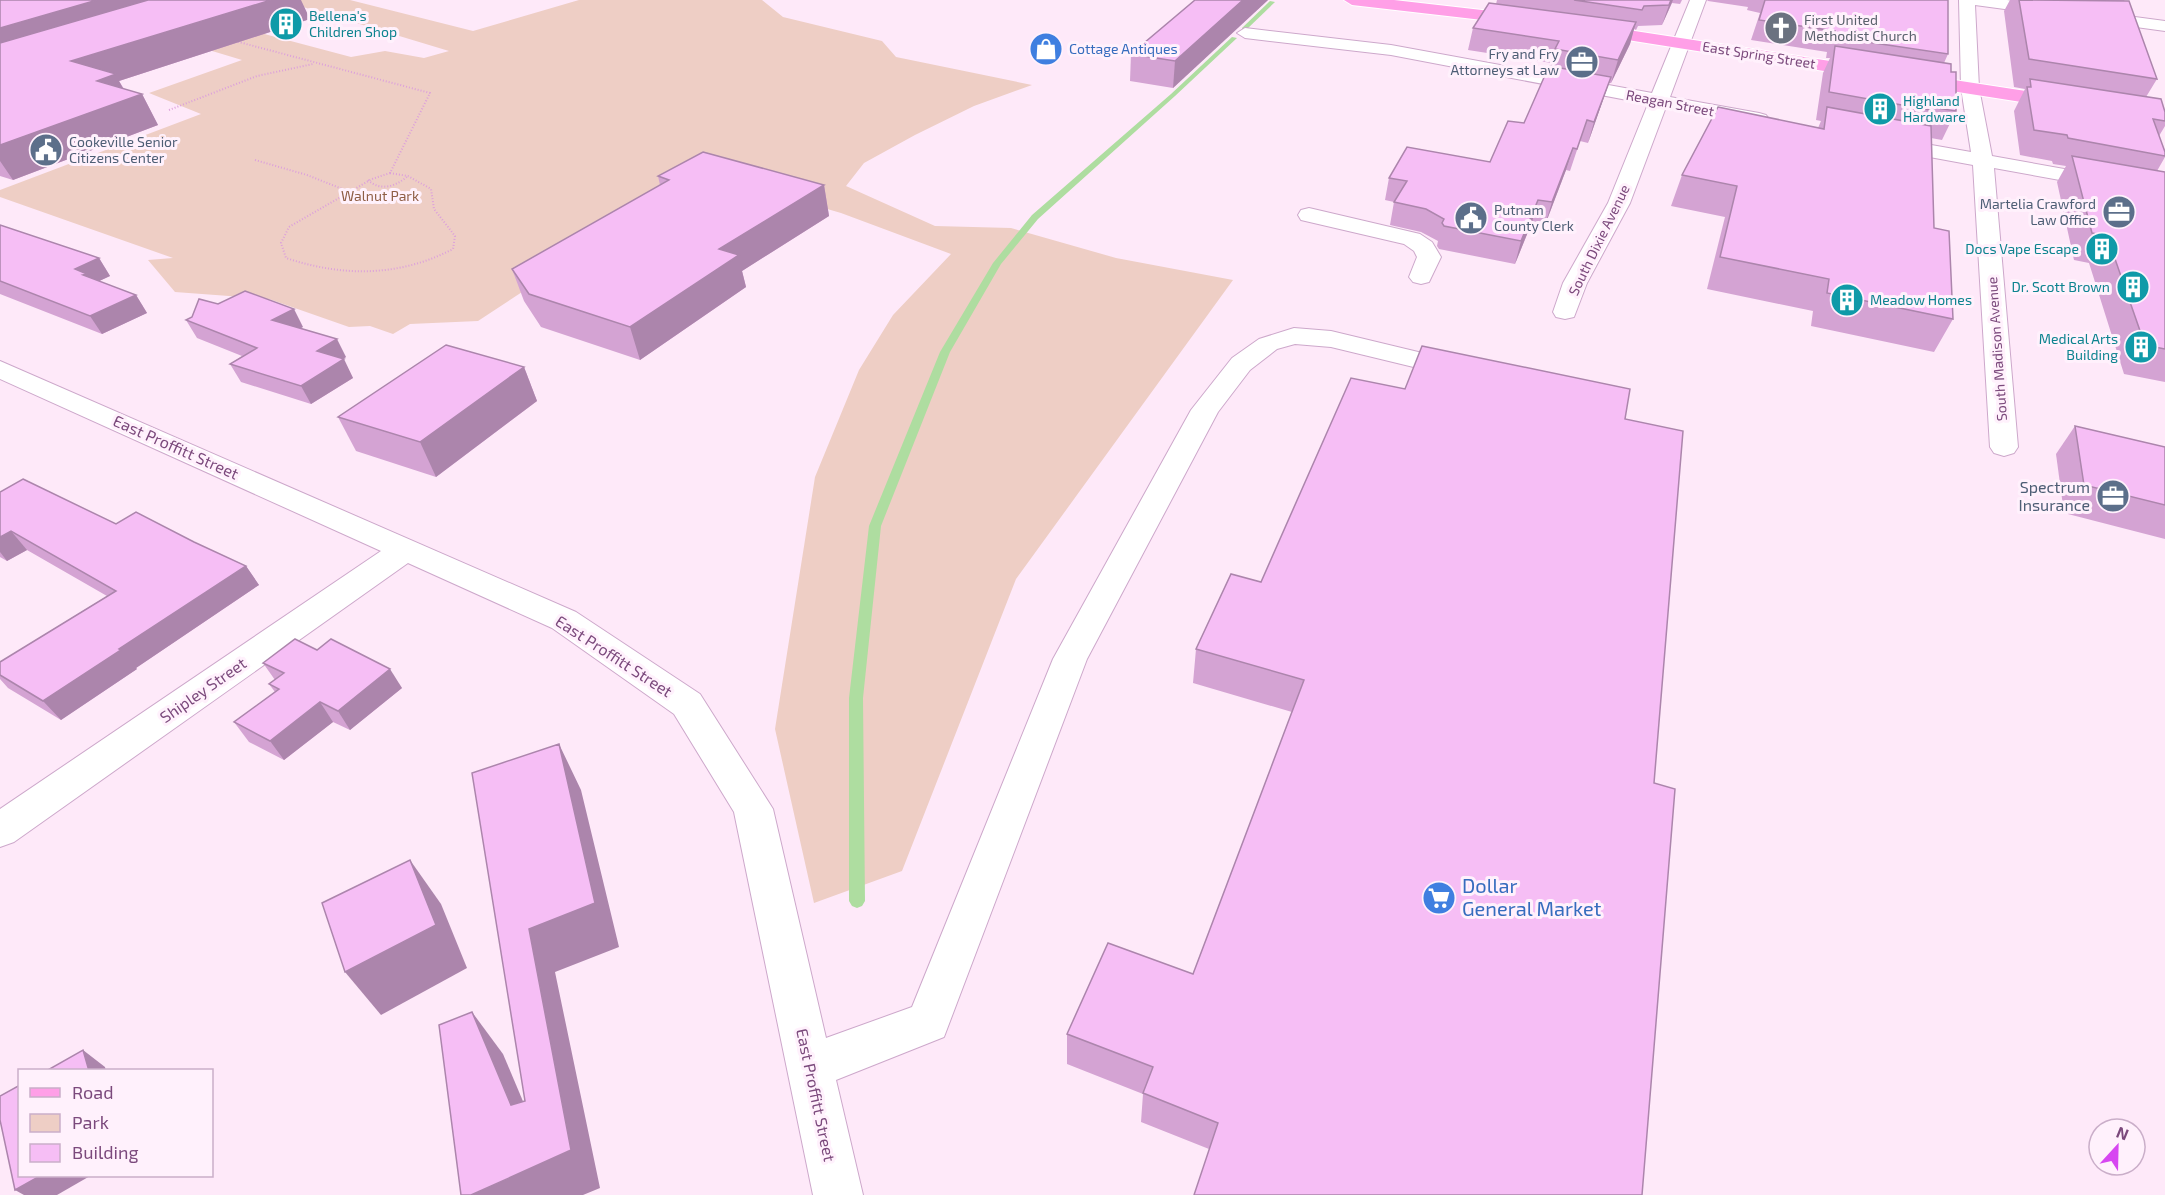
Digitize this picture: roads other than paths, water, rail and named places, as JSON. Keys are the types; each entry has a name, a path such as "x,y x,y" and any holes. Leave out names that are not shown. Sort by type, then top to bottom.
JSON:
{"main road":[{"path":"1352,0 1544,23"},
{"name":"East Spring Street","path":"1577,27 2086,106"}],"street":[{"name":"South Dixie Avenue","path":"1565,312 1575,283 1619,203 1657,100 1698,0"},
{"path":"1969,0 2161,31"},
{"name":"South Madison Avenue","path":"1969,0 1970,88 1983,161 2004,447"},
{"path":"2149,7 2161,31"},
{"name":"Reagan Street","path":"1245,33 1391,50 1774,122"},
{"path":"1867,139 2165,193"},
{"path":"1309,215 1412,238 1424,246 1429,257 1421,277"},
{"path":"810,1067 928,1022 1070,659 1205,410 1241,364 1269,344 1294,336 1331,339 1490,377"},
{"name":"East Proffitt Street","path":"0,369 564,620 687,704 753,809 838,1195"},
{"name":"Shipley Street","path":"0,830 406,549"}],"waterway":[{"path":"1244,29 1272,2"},
{"path":"857,901 856,698 875,526 945,352 997,263 1035,217 1234,38"}],"place":[{"name":"Bellena's Children Shop","path":"286,24"},
{"name":"First United Methodist Church","path":"1781,28"},
{"name":"Cottage Antiques","path":"1046,49"},
{"name":"Fry and Fry Attorneys at Law","path":"1582,62"},
{"name":"Highland Hardware","path":"1880,109"},
{"name":"Cookeville Senior Citizens Center","path":"46,150"},
{"name":"Martelia Crawford Law Office","path":"2119,212"},
{"name":"Putnam County Clerk","path":"1471,218"},
{"name":"Docs Vape Escape","path":"2102,249"},
{"name":"Dr. Scott Brown","path":"2133,287"},
{"name":"Meadow Homes","path":"1847,300"},
{"name":"Medical Arts Building","path":"2141,347"},
{"name":"Spectrum Insurance","path":"2113,496"},
{"name":"Dollar General Market","path":"1439,898"}],"park label":[{"name":"Walnut Park","path":"380,196"}]}
